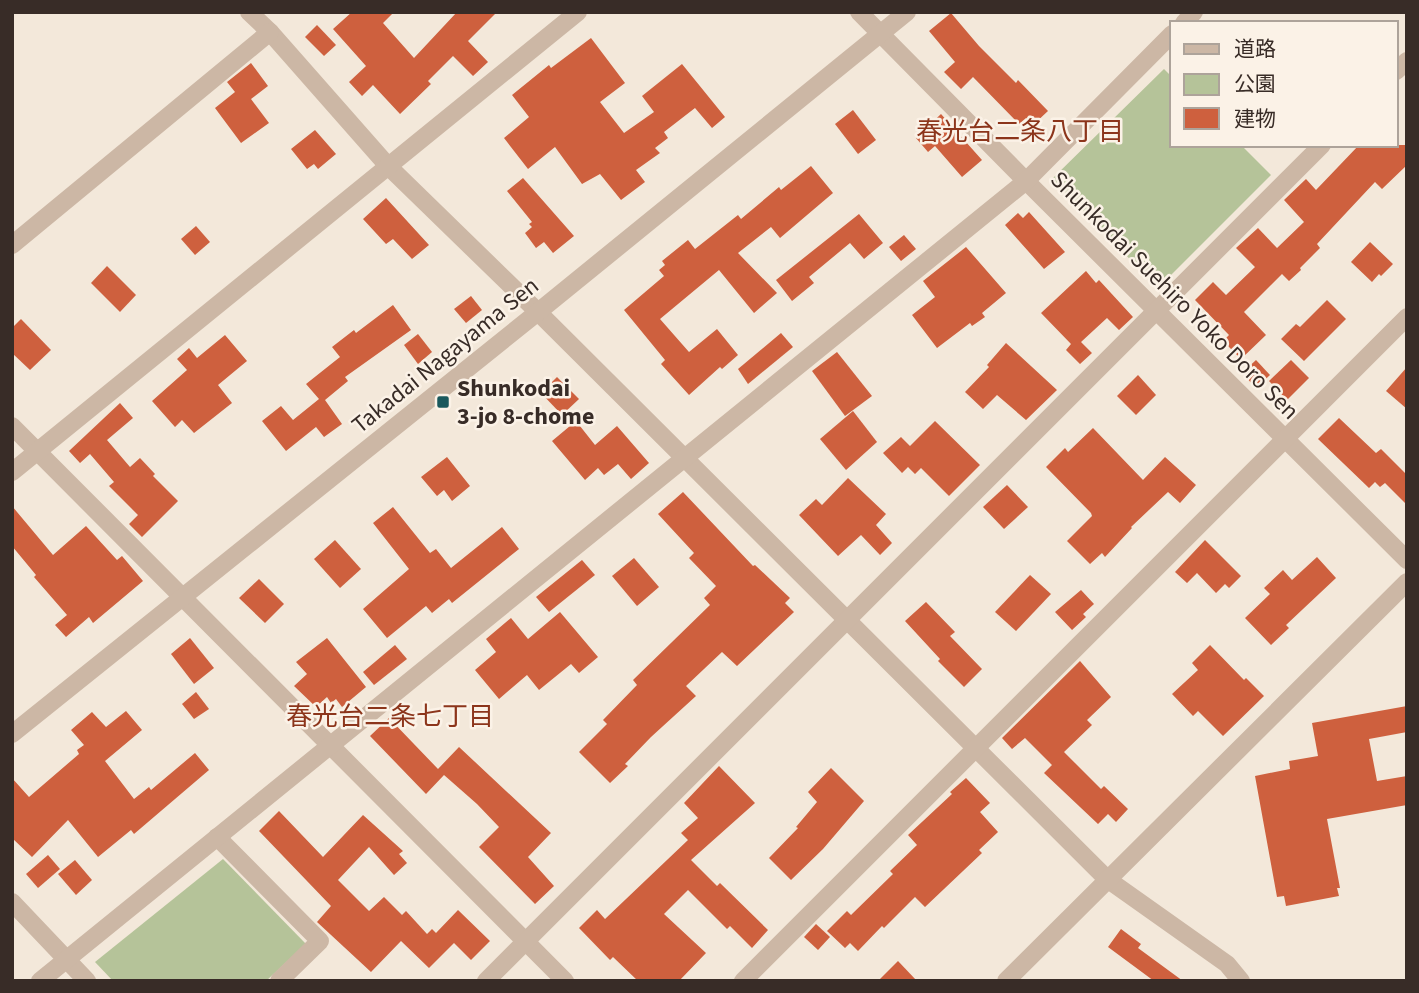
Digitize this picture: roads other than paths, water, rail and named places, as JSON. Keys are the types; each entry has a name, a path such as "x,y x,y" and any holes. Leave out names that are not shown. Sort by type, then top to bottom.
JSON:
{"street":[{"path":"248,12 270,32 388,166 1107,879 1227,964 1241,981"},
{"name":"Shunkodai Suehiro Yoko Doro Sen","path":"859,12 1407,560"},
{"name":"Takadai Nagayama Sen","path":"12,734 907,12"},
{"path":"12,472 569,15"},
{"path":"12,245 270,32"},
{"path":"40,981 1026,181 1170,36"},
{"path":"486,981 1320,147"},
{"path":"743,981 1407,317"},
{"path":"12,426 565,981"},
{"path":"1006,981 1407,582"},
{"path":"217,837 320,941 279,981"},
{"path":"12,902 87,981"}],"place":[{"name":"Shunkodai 3-jo 8-chome","path":"443,402"}],"district":[{"name":"春光台二条八丁目","path":"1020,131"},
{"name":"春光台二条七丁目","path":"390,716"}]}
